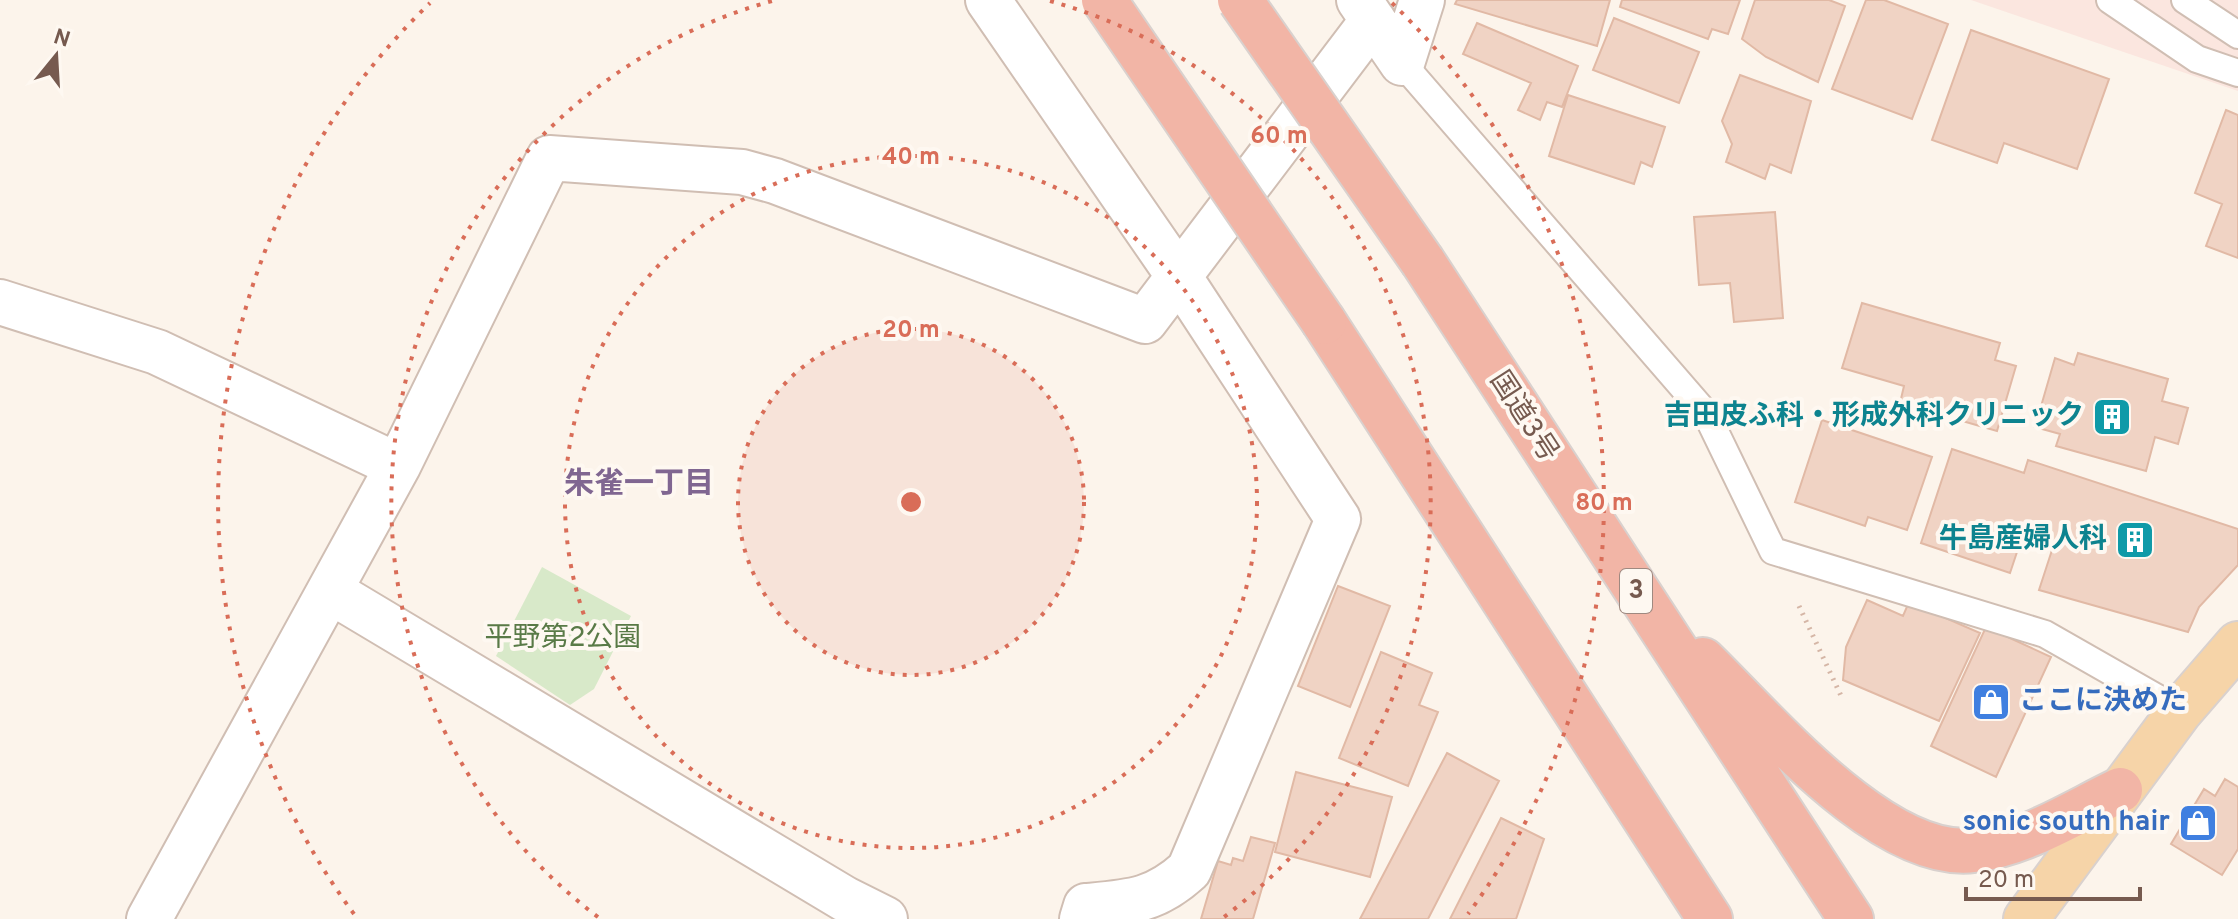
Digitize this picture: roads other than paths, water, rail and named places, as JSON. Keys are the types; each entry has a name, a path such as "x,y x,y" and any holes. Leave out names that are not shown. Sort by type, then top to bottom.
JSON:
{"highway":[{"path":"1104,0 1324,322 1710,919"},
{"name":"国道3号","path":"1240,0 1423,262 1851,919"},
{"path":"1644,603 1850,802 1884,826 1919,841 1972,851 2016,840 2120,790"}],"main road":[{"path":"2026,919 2180,711 2238,644"}],"street":[{"path":"988,0 1180,278 1338,519 1189,870 1167,890 1137,901 1086,906 1082,919"},
{"path":"1402,63 1422,0"},
{"path":"149,919 398,466 549,158 742,172 764,178 1145,321 1180,278 1366,10 1402,63"},
{"path":"0,302 157,352 398,466"},
{"path":"330,591 831,891 885,919"}],"lane":[{"path":"2110,0 2197,59 2238,73"},
{"path":"2185,0 2238,35"},
{"path":"1402,63 1707,415 1773,551 2045,634 2180,711"}],"place":[{"name":"吉田皮ふ科・形成外科クリニック","path":"2112,417"},
{"name":"牛島産婦人科","path":"2135,540"},
{"name":"ここに決めた","path":"1991,702"},
{"name":"sonic south hair","path":"2198,823"}],"district":[{"name":"朱雀一丁目","path":"639,485"}],"park label":[{"name":"平野第2公園","path":"563,639"}]}
